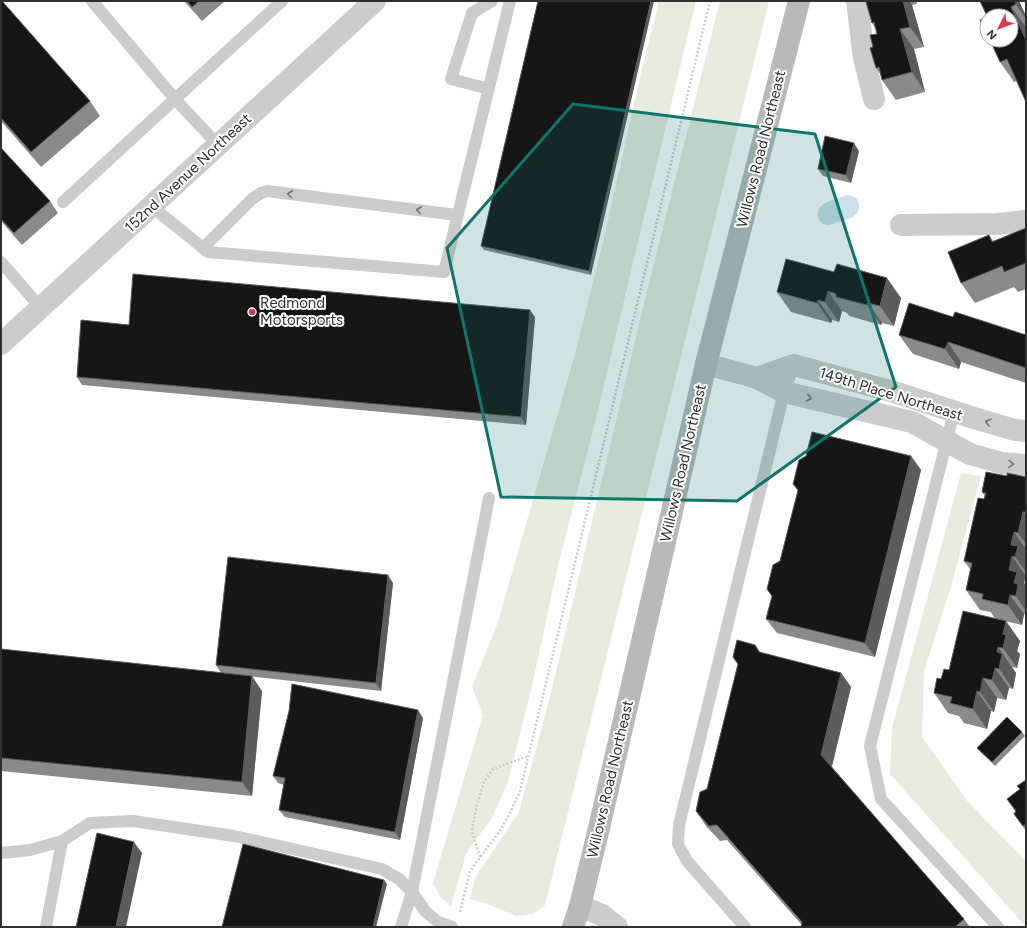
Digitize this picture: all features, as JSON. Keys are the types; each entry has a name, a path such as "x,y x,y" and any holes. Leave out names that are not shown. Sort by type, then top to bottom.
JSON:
{"street":[{"name":"152nd Avenue Northeast","path":"1,344 374,1"},
{"name":"Willows Road Northeast","path":"573,927 580,906 706,364 799,1"},
{"path":"857,1 864,58 874,99"},
{"path":"901,225 997,224 1026,221"},
{"name":"149th Place Northeast","path":"706,364 757,378 784,392 912,422 970,454 1002,463 1026,464"},
{"name":"149th Place Northeast","path":"794,365 894,392 1015,430 1026,431"},
{"path":"757,378 794,365"},
{"path":"580,906 602,915 617,927"}],"lane":[{"path":"92,1 175,99 218,145"},
{"path":"63,202 282,1"},
{"path":"488,89 451,79 472,13 492,1"},
{"path":"151,206 208,252 444,272 510,1"},
{"path":"203,248 252,198 261,193 267,192 457,215"},
{"path":"1,262 41,308"},
{"path":"745,927 687,861 678,844 679,825 784,392 794,365"},
{"path":"954,412 870,746 881,799 998,927"},
{"path":"401,927 412,892 489,498"},
{"path":"1,853 30,850 62,841 90,823 133,821 234,836 382,869 398,879 412,892 425,911 438,922 452,927"},
{"path":"46,927 62,841"}],"path":[{"path":"460,914 470,871 510,813 520,791 710,1"},
{"path":"480,857 472,831 477,804 484,782 493,769 528,756"}],"highlighted area":[{"path":"573,104 815,134 896,387 737,501 501,497 447,248"}],"shaded area":[{"path":"659,1 696,1 595,423 558,565 532,686 507,785 491,819 466,854 451,906 441,898 433,883 483,715 472,687 497,625 575,354 604,238 640,77"},
{"path":"720,1 769,1 545,905 533,914 516,916 485,903 470,899 475,878 519,812 551,693 647,291"},
{"path":"961,473 981,476 950,590 924,671 922,737 968,802 1026,861 1026,927 890,774 892,728"}],"water":[{"path":"847,195 853,196 858,202 859,209 855,215 830,225 820,222 818,212 823,204"}],"building":[{"path":"1,1 90,101 31,152 1,118"},
{"path":"187,1 199,1 192,7"},
{"path":"538,1 651,1 589,271 481,246"},
{"path":"903,1 910,27 900,29 912,72 882,80 879,67 876,68 870,48 873,47 870,35 877,34 866,2"},
{"path":"980,1 1015,1 1016,4 1011,8 983,8"},
{"path":"1019,25 1026,40 1026,102 1007,59 1000,62 994,48 1019,48"},
{"path":"825,136 854,143 846,175 818,169"},
{"path":"1,148 50,201 14,233 1,219"},
{"path":"1026,228 1026,263 1004,272 1002,266 961,283 948,252 989,235 992,242"},
{"path":"786,259 834,272 837,264 887,278 880,306 868,303 867,305 836,297 836,294 828,291 825,302 818,300 817,303 777,292"},
{"path":"133,274 530,310 521,417 77,377 81,320 129,325"},
{"path":"909,303 953,317 955,312 1026,335 1026,368 948,342 945,349 899,335"},
{"path":"812,432 911,456 865,643 766,619 772,596 767,589 773,565 780,561 798,490 793,484 799,460 806,456"},
{"path":"986,472 1007,476 1007,473 1026,477 1026,512 1023,512 1018,533 1014,532 1011,545 1018,546 1015,557 1012,556 1009,570 1017,572 1014,583 1018,584 1016,596 1010,595 1008,605 982,599 983,594 966,590 972,563 964,561 978,498 984,499 986,493 982,492"},
{"path":"228,557 388,575 376,683 216,665"},
{"path":"963,611 1006,621 1003,634 1006,635 1003,648 998,647 997,652 1002,654 999,669 995,668 992,680 983,678 980,692 977,691 973,709 950,703 952,697 934,693 937,678 941,679 944,669 949,670"},
{"path":"737,640 755,645 759,652 841,673 821,755 964,919 955,927 801,927 802,922 717,825 709,826 696,811 700,792 707,789 738,664 733,657"},
{"path":"1,649 252,676 242,782 1,758"},
{"path":"292,684 418,710 395,832 279,810 285,778 273,776 289,711"},
{"path":"1007,717 1022,732 992,762 977,748"},
{"path":"1026,780 1026,824 1023,826 1014,814 1016,811 1007,799 1020,789 1017,786"},
{"path":"97,833 134,842 116,927 76,927"},
{"path":"243,844 384,880 373,927 222,927"}],"place":[{"name":"Redmond Motorsports","path":"252,312"}]}
